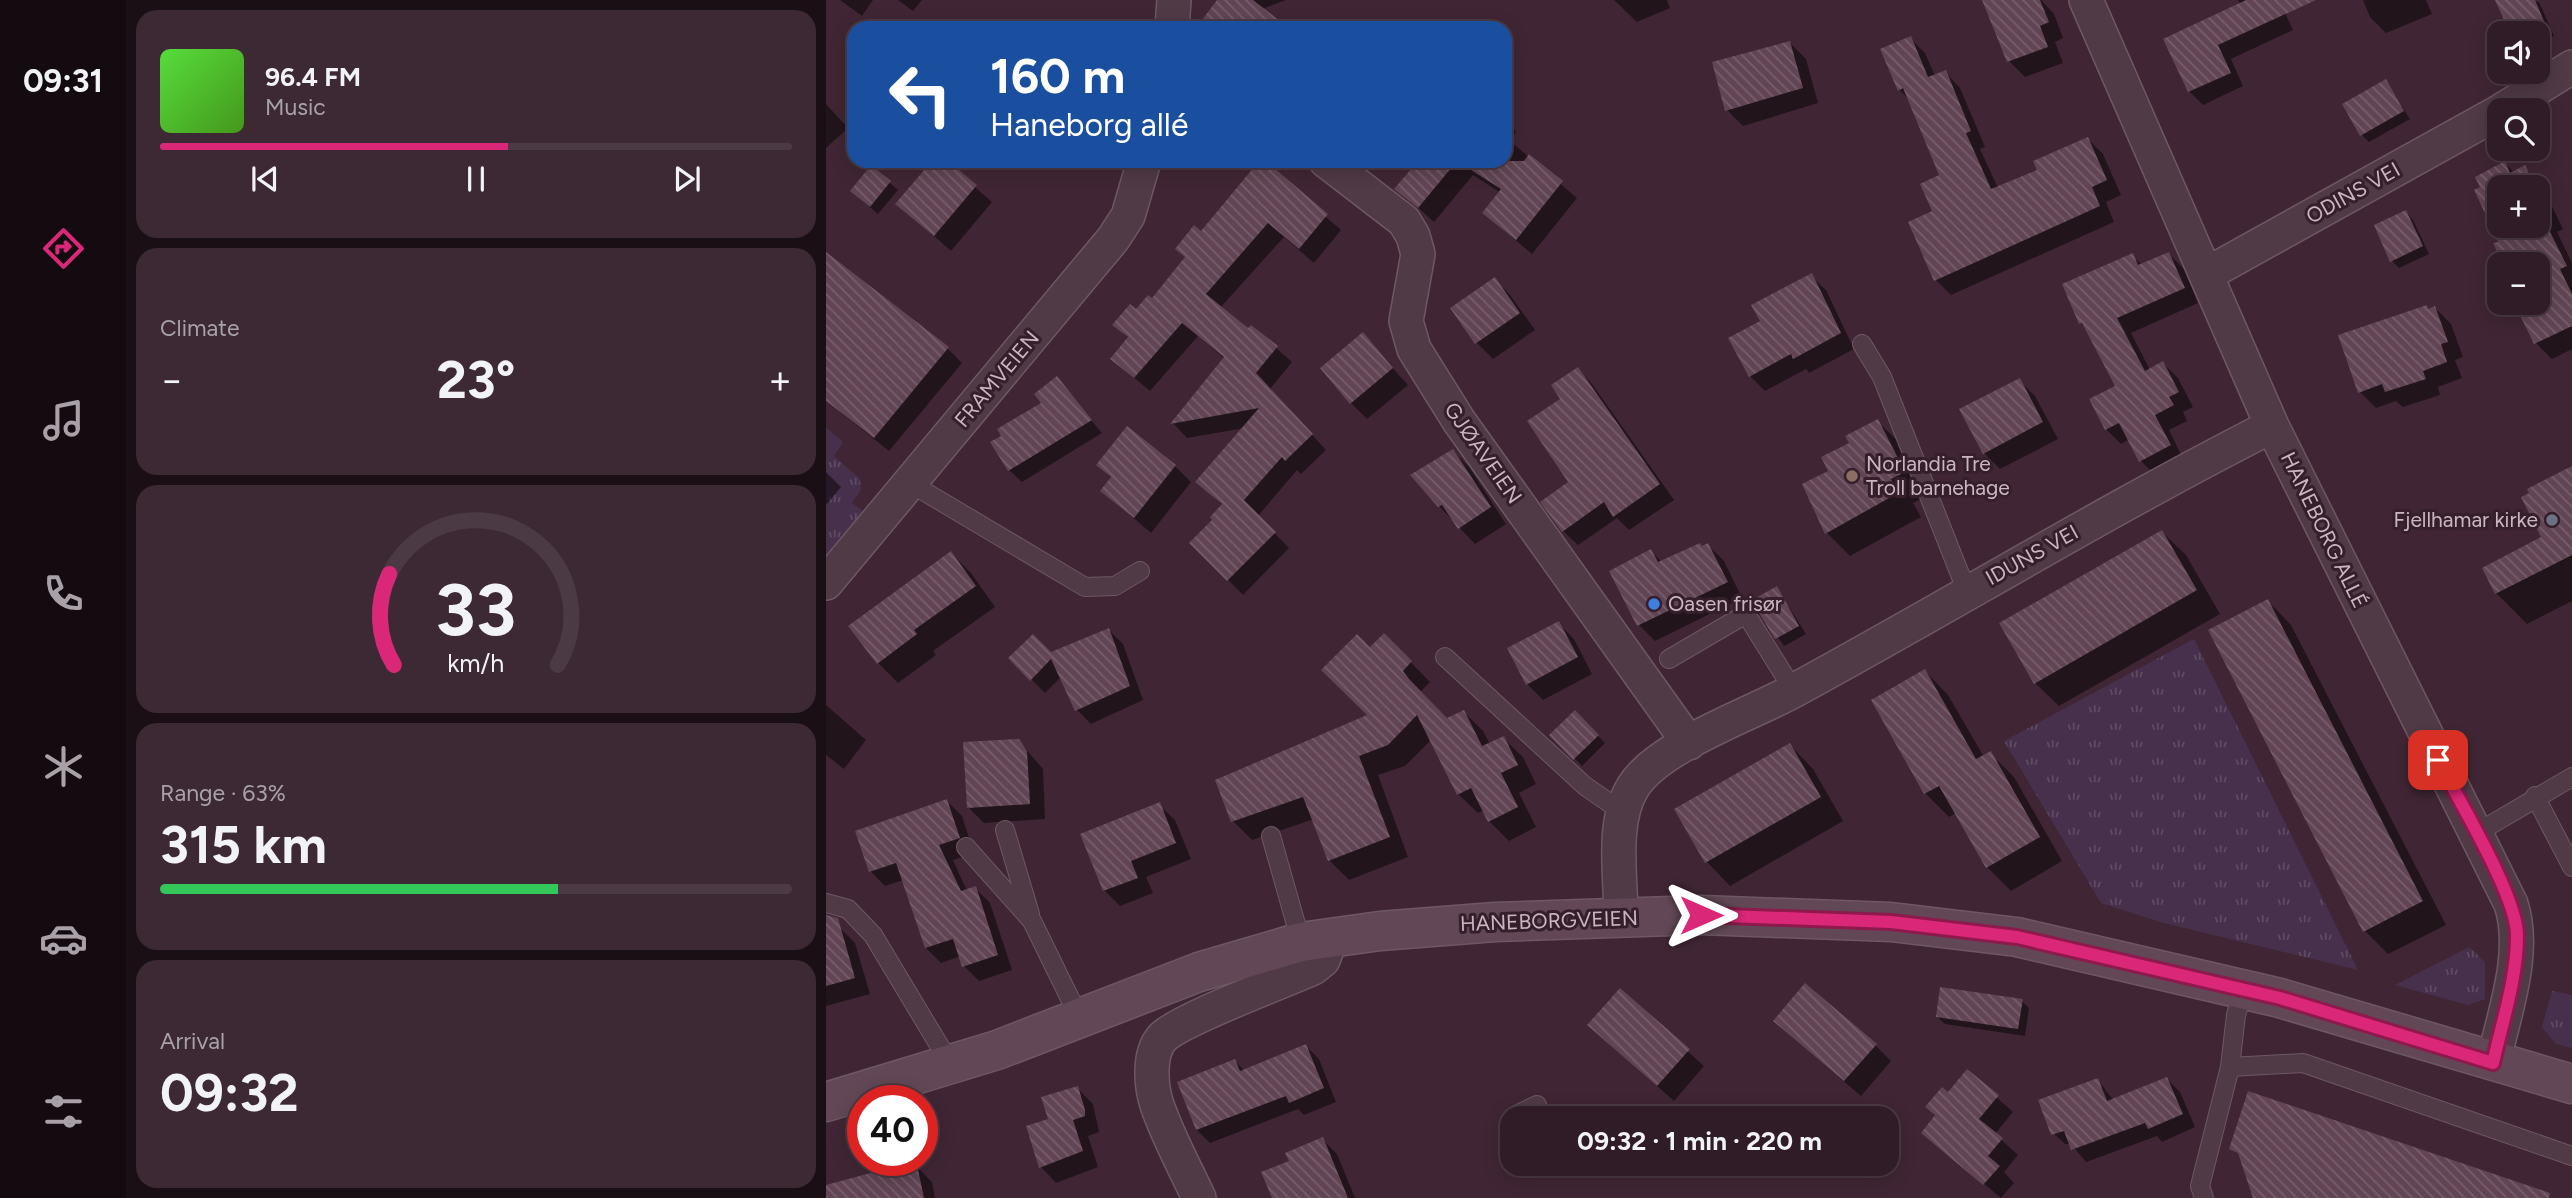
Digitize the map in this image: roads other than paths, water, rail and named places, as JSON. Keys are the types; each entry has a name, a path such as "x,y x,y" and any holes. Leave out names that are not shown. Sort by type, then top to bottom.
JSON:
{"street":[{"path":"1172,21 1174,0"},
{"name":"HANEBORG ALLÉ","path":"2086,0 2272,426 2511,904 2517,935 2493,1063"},
{"name":"ODINS VEI","path":"2521,98 2572,67"},
{"name":"ODINS VEI","path":"2207,274 2487,118"},
{"name":"FRAMVEIEN","path":"826,583 1113,239 1128,216 1142,168"},
{"name":"GJØAVEIEN","path":"1335,168 1404,221 1413,236 1418,254 1406,321 1414,349 1458,421 1689,743"},
{"name":"IDUNS VEI","path":"1621,917 1620,852 1624,813 1632,788 1644,773 1689,743 1794,691 1966,592 2272,426"},
{"name":"HANEBORGVEIEN","path":"826,1102 951,1065 1080,1019 1199,972 1317,939 1436,926 1621,917 1764,915 1950,927 2017,937 2318,1008 2493,1063 2572,1084"},
{"path":"1199,1198 1156,1104 1154,1052 1162,1039 1182,1026 1313,968 1323,960 1317,939"}],"lane":[{"path":"1862,344 1882,377 1966,592"},
{"path":"910,483 1085,587 1115,586 1140,571"},
{"path":"1669,659 1746,614 1794,691"},
{"path":"1445,657 1585,786 1624,813"},
{"path":"2475,834 2572,776"},
{"path":"2535,796 2571,861"},
{"path":"1005,830 1032,921 1080,1019"},
{"path":"1271,836 1317,939"},
{"path":"966,847 1032,921"},
{"path":"826,903 848,909 873,935 951,1065"},
{"path":"2204,1198 2200,1186 2230,1067 2236,1015 2244,989"},
{"path":"2230,1067 2303,1063 2572,1156"}],"place":[{"name":"Norlandia Tre Troll barnehage","path":"1852,476"},
{"name":"Fjellhamar kirke","path":"2552,520"},
{"name":"Oasen frisør","path":"1654,604"}]}
